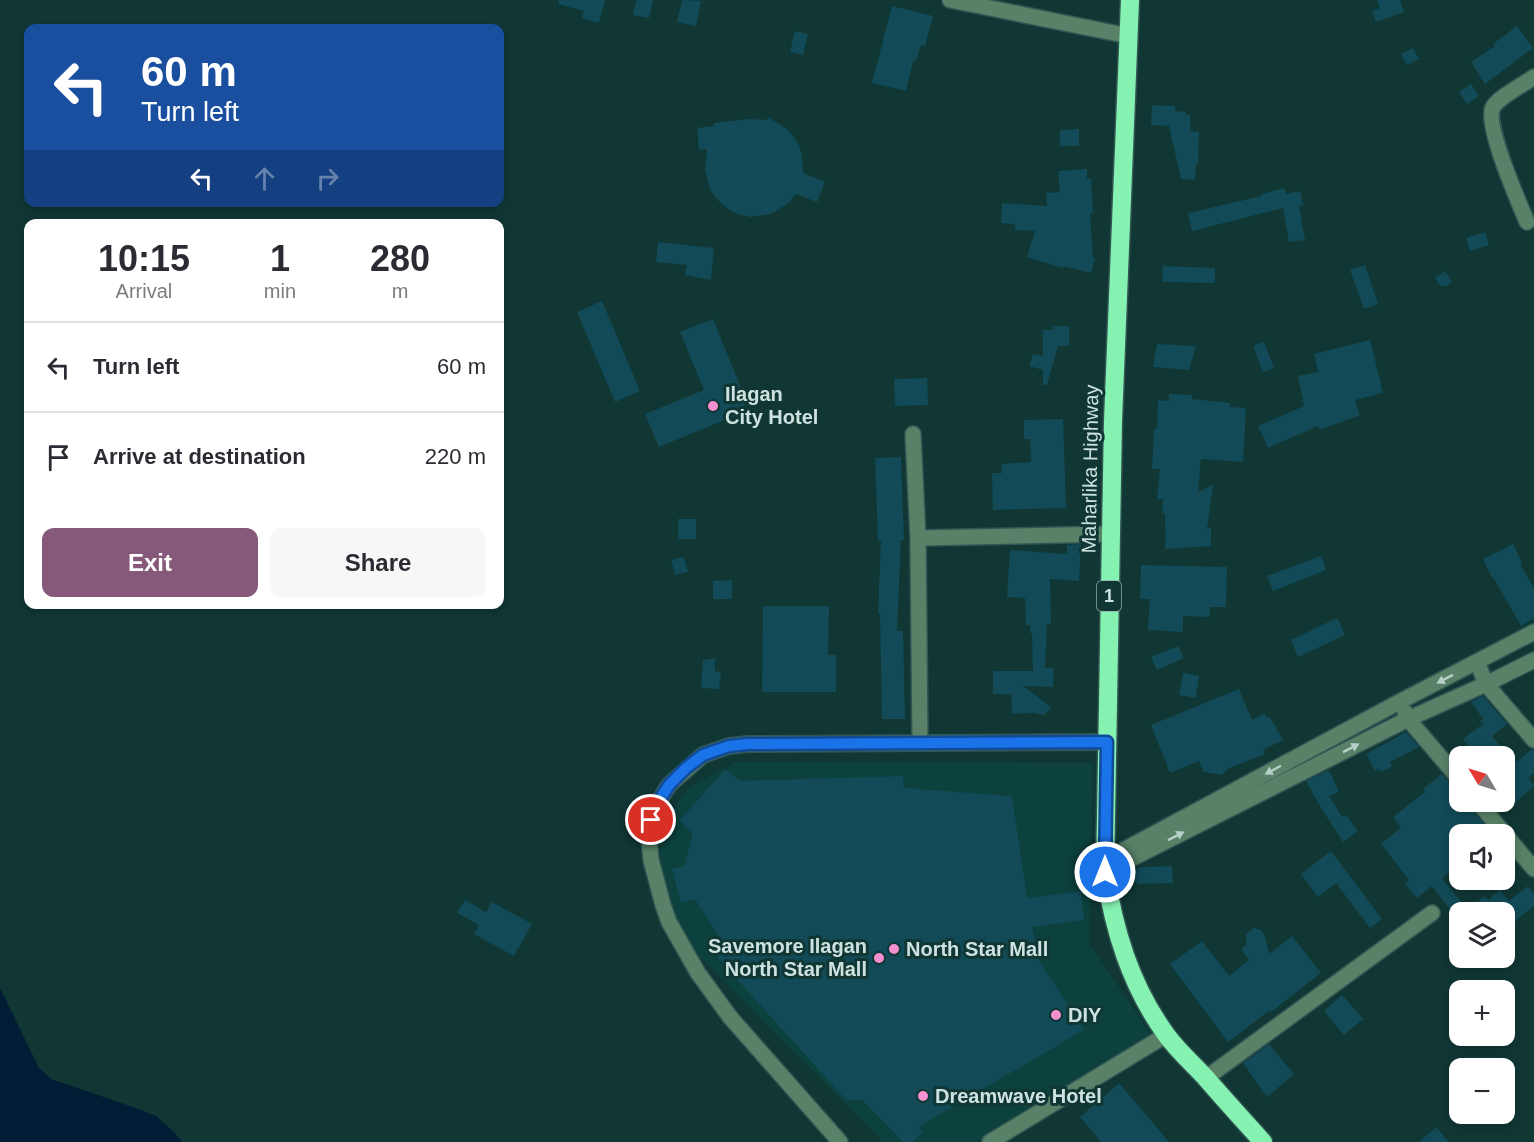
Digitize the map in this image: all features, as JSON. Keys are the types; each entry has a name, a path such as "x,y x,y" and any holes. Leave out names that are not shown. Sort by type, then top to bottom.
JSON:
{"highway":[{"name":"Maharlika Highway","path":"1130,0 1116,317 1105,866 1110,906 1123,954 1152,1013 1166,1035 1263,1142"}],"street":[{"path":"950,0 1129,36"},
{"path":"1527,222 1514,194 1490,116 1494,106 1500,100 1534,77"},
{"path":"913,434 918,538 920,743"},
{"path":"918,538 1110,534"},
{"path":"1105,866 1401,701 1534,632"},
{"path":"1105,866 1534,660"},
{"path":"1477,662 1486,684 1534,740"},
{"path":"1401,701 1408,719 1449,767"},
{"path":"840,1142 730,1017 698,973 669,922 651,860 649,839 651,820 669,785 703,755 729,746 748,744 1107,742"},
{"path":"1486,812 1534,869"},
{"path":"1206,1078 1432,913"},
{"path":"990,1142 1166,1035"}],"shaded area":[{"name":"North Star Mall","path":"735,762 1093,763 1089,943 1151,1034 977,1142 883,1142 699,956 668,903 657,832 688,788"}],"water":[{"path":"0,988 39,1068 51,1079 156,1116 182,1142 0,1142"}],"building":[{"path":"559,0 605,0 599,23 582,18 584,11 558,4"},
{"path":"636,0 653,0 649,18 633,15"},
{"path":"682,0 701,1 696,26 677,22"},
{"path":"1377,0 1400,0 1404,12 1376,22 1372,11 1380,8"},
{"path":"892,6 933,16 925,46 921,45 916,61 913,61 906,91 872,83"},
{"path":"1517,26 1533,48 1485,84 1471,62 1495,46 1493,44"},
{"path":"795,31 808,34 803,55 790,52"},
{"path":"1413,48 1419,59 1407,65 1401,54"},
{"path":"1471,84 1479,96 1467,104 1459,92"},
{"path":"1152,105 1175,106 1175,111 1186,112 1186,115 1190,115 1190,131 1199,132 1195,180 1181,179 1169,126 1151,125"},
{"path":"768,117 787,129 794,137 802,155 803,173 825,182 817,202 796,194 789,203 771,214 751,217 741,215 723,205 710,189 705,169 707,149 699,150 697,128 714,126 714,123 748,119 767,120"},
{"path":"1079,129 1079,146 1060,146 1060,130"},
{"path":"1087,169 1087,179 1091,178 1093,213 1090,213 1093,258 1095,259 1091,273 1063,266 1063,268 1027,257 1035,231 1015,230 1015,224 1001,223 1002,203 1047,206 1046,193 1060,192 1058,171"},
{"path":"1284,188 1286,194 1300,191 1303,205 1299,206 1305,240 1289,242 1283,208 1192,231 1188,213 1262,196 1262,194"},
{"path":"1485,232 1489,245 1470,251 1466,238"},
{"path":"658,242 714,248 711,280 685,275 687,265 656,262"},
{"path":"1365,265 1378,304 1364,309 1350,270"},
{"path":"1163,266 1215,268 1215,283 1162,282"},
{"path":"1445,271 1452,282 1441,286 1435,278"},
{"path":"602,301 640,391 615,402 577,312"},
{"path":"713,319 746,400 744,408 737,415 659,447 645,414 704,390 680,332"},
{"path":"1053,326 1069,326 1069,346 1058,346 1047,385 1043,385 1043,370 1029,366 1033,354 1043,356 1043,330 1053,330"},
{"path":"1370,340 1383,393 1355,400 1360,415 1320,430 1318,426 1268,448 1258,426 1304,406 1298,376 1318,372 1314,354"},
{"path":"1264,342 1274,368 1263,372 1253,346"},
{"path":"1157,344 1196,346 1189,370 1153,367"},
{"path":"927,378 928,405 895,406 894,379"},
{"path":"1169,394 1192,395 1192,399 1230,403 1230,407 1246,408 1243,462 1201,459 1198,492 1213,485 1207,529 1211,528 1211,546 1165,549 1163,499 1157,499 1160,469 1152,469 1158,400 1169,401"},
{"path":"1063,419 1066,508 993,510 992,473 1002,473 1001,464 1031,462 1030,439 1024,439 1024,420"},
{"path":"901,457 904,540 901,540 897,631 903,631 905,719 882,719 880,614 878,614 881,541 878,541 875,458"},
{"path":"678,519 696,519 696,539 678,539"},
{"path":"1081,544 1079,581 1050,579 1051,624 1047,624 1045,668 1054,668 1053,687 1023,686 1051,707 1044,715 1012,714 1011,694 993,694 993,671 1033,671 1032,633 1030,633 1030,625 1026,625 1025,598 1007,597 1010,550 1067,554 1067,545"},
{"path":"1513,544 1522,563 1520,564 1534,588 1534,618 1521,626 1483,559"},
{"path":"1321,556 1326,570 1273,591 1267,576"},
{"path":"684,557 688,572 675,575 671,560"},
{"path":"1141,565 1227,567 1226,607 1210,607 1210,617 1183,616 1183,632 1148,630 1150,599 1140,599"},
{"path":"732,580 732,599 713,599 713,581"},
{"path":"763,606 829,606 828,655 836,655 836,692 762,692"},
{"path":"1337,618 1345,635 1298,657 1291,640"},
{"path":"1178,646 1184,658 1157,670 1151,657"},
{"path":"715,658 715,671 721,672 719,689 701,688 703,660"},
{"path":"1183,673 1199,676 1196,698 1179,695"},
{"path":"1239,689 1252,720 1264,713 1270,717 1283,740 1263,750 1265,754 1227,769 1222,775 1204,772 1199,761 1170,773 1151,725"},
{"path":"1483,696 1507,724 1492,736 1500,746 1468,746 1463,739 1483,724 1480,721 1483,719 1471,702"},
{"path":"1406,732 1419,747 1390,762 1392,767 1380,772 1379,769 1375,771 1366,754"},
{"path":"1532,749 1534,750 1534,773 1528,778 1534,786 1515,802 1515,760 1517,762"},
{"name":"North Star Mall","path":"725,769 740,781 903,776 904,788 1012,796 1027,898 1081,891 1084,920 1032,927 1040,962 1084,1030 918,1127 923,1133 912,1142 903,1142 862,1100 847,1101 715,955 725,946 695,899 681,903 672,869 684,866 693,833 679,821"},
{"path":"1329,770 1339,792 1329,796 1342,817 1346,815 1358,831 1343,842 1306,781"},
{"path":"1442,774 1449,782 1449,812 1474,812 1484,824 1449,824 1449,873 1442,878 1449,890 1461,902 1449,902 1449,908 1432,886 1417,898 1405,884 1409,880 1381,844 1401,828 1393,817 1425,792 1423,789"},
{"path":"1331,851 1382,919 1370,928 1336,883 1318,897 1301,874"},
{"path":"1172,866 1173,883 1118,884 1117,877 1133,869"},
{"path":"1094,874 1096,886 1079,888 1078,875"},
{"path":"1528,886 1534,894 1534,906 1515,922 1515,902 1477,902 1485,896 1488,900 1500,890 1509,901"},
{"path":"465,900 486,912 492,902 532,924 514,956 474,934 479,925 457,913"},
{"path":"1254,928 1261,930 1265,935 1269,954 1292,936 1321,973 1228,1042 1170,964 1202,941 1229,976 1249,960 1241,949 1246,945 1246,934"},
{"path":"1342,995 1363,1019 1344,1035 1324,1011"},
{"path":"1269,1044 1294,1074 1267,1097 1243,1063"},
{"path":"1119,1083 1169,1142 1101,1142 1080,1117"},
{"path":"1436,1127 1449,1142 1419,1142"}],"place":[{"name":"Ilagan City Hotel","path":"713,406"},
{"name":"North Star Mall","path":"894,949"},
{"name":"Savemore Ilagan North Star Mall","path":"879,958"},
{"name":"DIY","path":"1056,1015"},
{"name":"Dreamwave Hotel","path":"923,1096"}],"route":[{"path":"651,820 669,785 686,768 703,755 729,746 1107,742 1105,872"}]}
